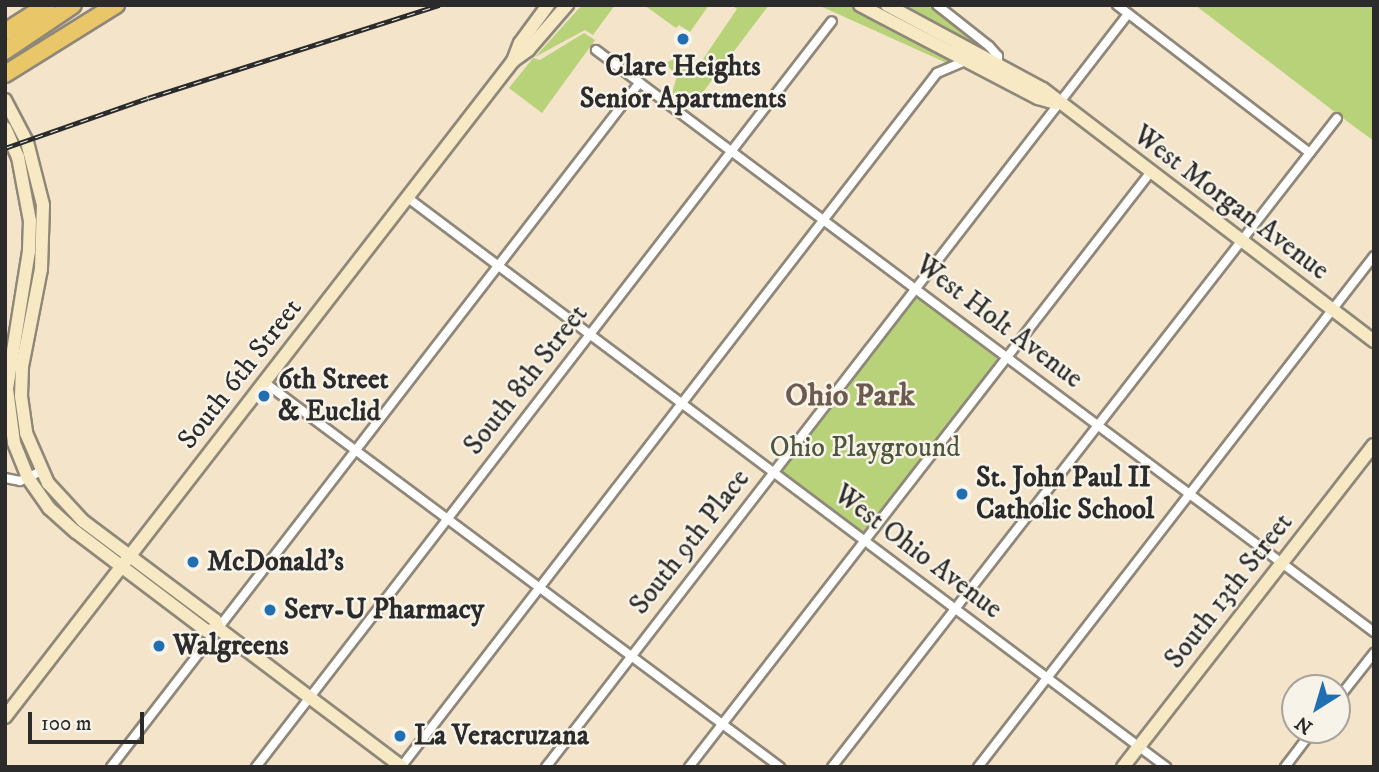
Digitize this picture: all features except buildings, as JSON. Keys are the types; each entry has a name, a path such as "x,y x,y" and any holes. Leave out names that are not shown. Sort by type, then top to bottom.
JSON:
{"highway":[{"path":"5,32 47,5"},
{"path":"5,74 116,5"},
{"path":"93,20 132,5"},
{"path":"5,51 70,7"}],"street":[{"name":"South 6th Street","path":"5,717 513,61 520,43 548,5"},
{"name":"South 6th Street","path":"513,61 528,50 567,5"},
{"name":"West Morgan Avenue","path":"860,5 965,61 1043,89 1059,104 1374,341"},
{"name":"West Morgan Avenue","path":"887,5 996,70"},
{"path":"937,5 989,46 998,56 996,70"},
{"path":"1117,5 1310,153"},
{"name":"South 9th Place","path":"546,767 1128,14"},
{"name":"South 8th Street","path":"256,767 832,21"},
{"name":"West Holt Avenue","path":"596,50 1374,632"},
{"path":"5,100 32,157 44,220 41,269 21,380 23,419 41,471 58,497 74,513 126,562 207,631 219,629 401,767 538,586 937,73 965,61"},
{"path":"111,767 640,82"},
{"path":"832,767 1337,118"},
{"path":"5,128 23,178 30,221 29,251 7,389 14,443 27,478 61,520 126,562"},
{"path":"689,767 1150,173"},
{"name":"West Ohio Avenue","path":"408,198 1166,767"},
{"path":"978,767 1374,256"},
{"path":"264,382 780,767"},
{"name":"South 13th Street","path":"1123,767 1374,445"},
{"path":"5,478 20,481 41,471"},
{"path":"1351,682 1374,653"},
{"path":"1285,767 1302,744"}],"green space":[{"path":"582,5 615,5 593,35 585,30 535,57"},
{"path":"644,5 709,5 690,32 679,25 676,28"},
{"path":"732,5 769,5 691,108 672,94 677,76 665,63 677,58 695,71 737,9"},
{"path":"818,5 848,5 955,62 949,64"},
{"path":"897,5 927,5 986,50 985,52"},
{"path":"1195,5 1374,5 1374,141 1348,122"},
{"path":"584,33 595,40 542,113 509,88 533,58 540,60"},
{"name":"Ohio Playground","path":"917,297 999,360 864,534 782,471"}],"railway":[{"path":"5,148 148,98 440,5"}],"place":[{"name":"Clare Heights Senior Apartments","path":"683,39"},
{"name":"6th Street & Euclid","path":"264,396"},
{"name":"St. John Paul II Catholic School","path":"962,494"},
{"name":"McDonald's","path":"193,562"},
{"name":"Serv-U Pharmacy","path":"270,610"},
{"name":"Walgreens","path":"159,646"},
{"name":"La Veracruzana","path":"400,736"}],"district":[{"name":"Ohio Park","path":"850,396"}]}
